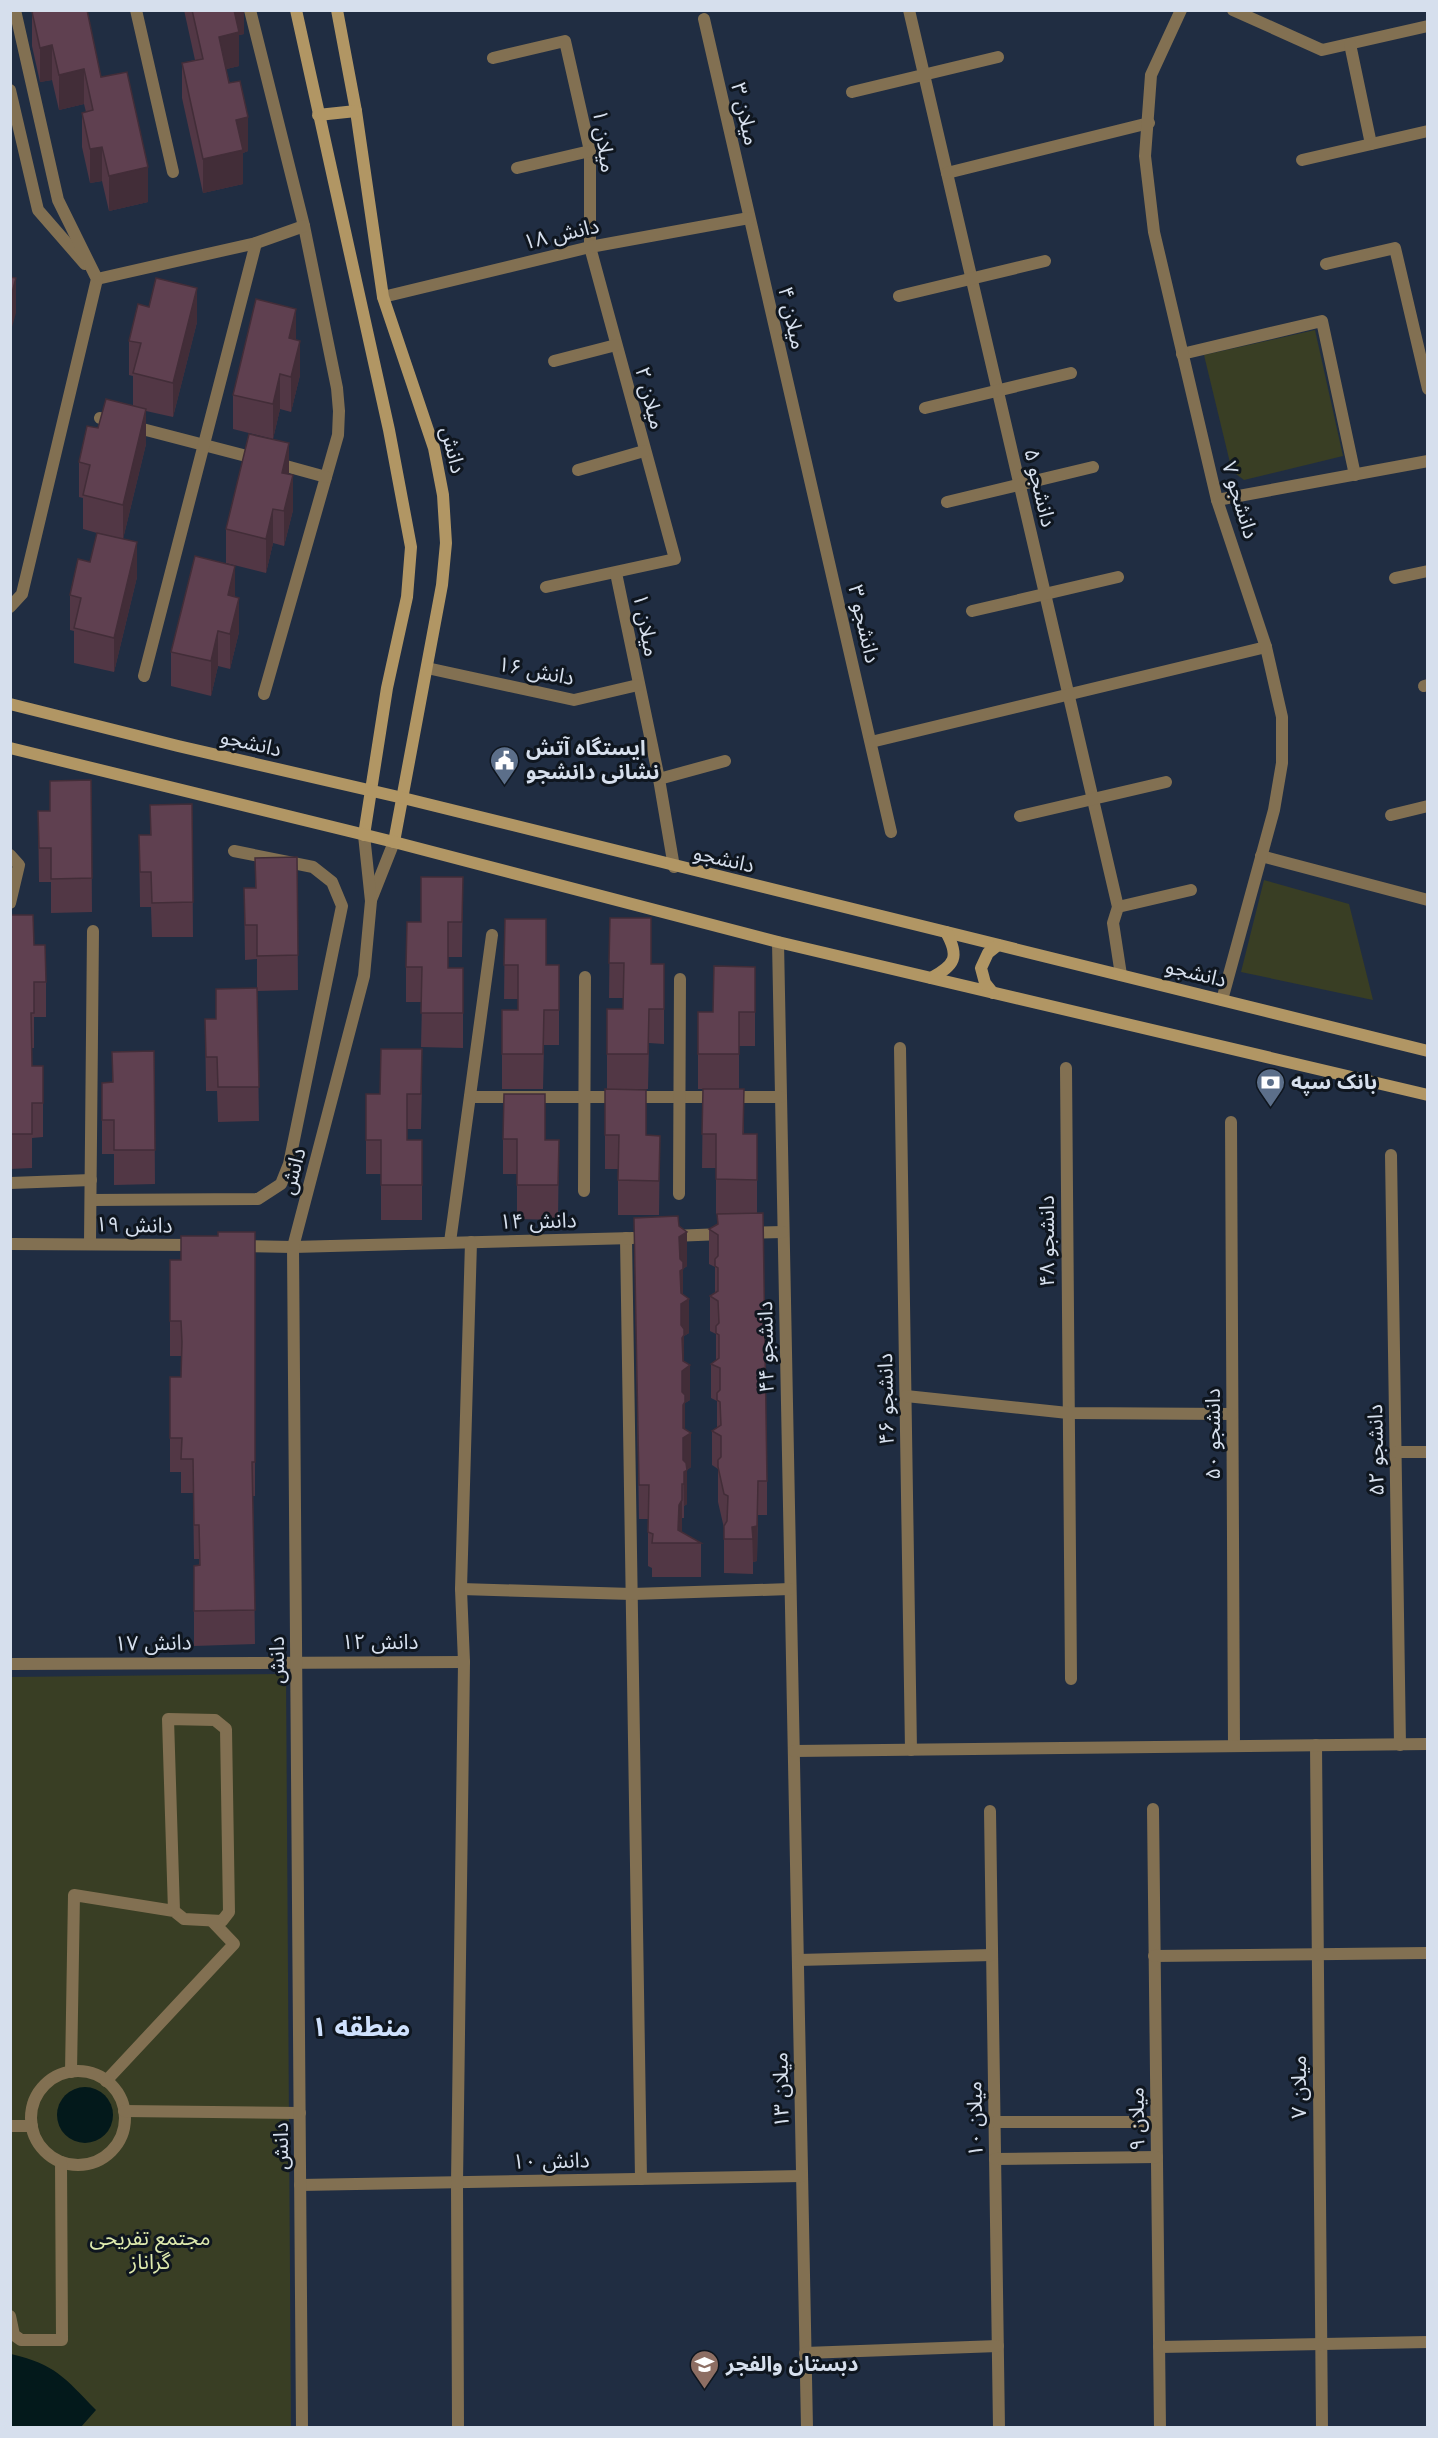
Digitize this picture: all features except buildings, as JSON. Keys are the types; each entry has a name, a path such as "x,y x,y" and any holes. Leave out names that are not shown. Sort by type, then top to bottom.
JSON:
{"main road":[{"name":"دانش","path":"296,10 388,430 411,547 407,597 387,688 364,835"},
{"name":"دانش","path":"337,10 356,111 383,297 434,448 443,495 446,543 444,564 394,842"},
{"path":"318,116 356,111"},
{"name":"دانشجو","path":"10,704 403,798 674,867 1428,1051"},
{"path":"10,748 394,842 778,942 1428,1095"},
{"path":"931,978 949,968 954,958 954,946 946,932"},
{"path":"993,993 985,983 981,968 988,953 998,945"}],"street":[{"path":"10,607 22,594 97,279 58,200 15,10"},
{"path":"136,10 173,172"},
{"path":"250,10 304,226 337,388 339,411 338,435 264,694"},
{"name":"دانشجو ۵","path":"909,10 1118,907 1113,923 1121,975"},
{"name":"دانشجو ۷","path":"1181,10 1151,75 1149,123 1144,156 1154,232 1217,500 1266,647 1282,717 1282,763 1274,810 1222,1000"},
{"path":"1233,10 1322,50 1428,26"},
{"name":"میلان ۳","path":"704,19 749,218"},
{"name":"میلان ۱","path":"493,58 566,41 590,151 590,246"},
{"path":"1350,44 1371,144"},
{"path":"852,92 998,57"},
{"path":"10,90 38,210 97,279"},
{"path":"947,174 1149,123"},
{"path":"1302,160 1428,131"},
{"path":"518,168 590,151"},
{"name":"دانش ۱۸","path":"383,297 590,246 749,218"},
{"name":"میلان ۴","path":"749,218 796,426"},
{"path":"97,279 256,243 304,226"},
{"path":"144,676 256,243"},
{"name":"میلان ۲","path":"590,246 675,559 616,573"},
{"path":"1326,264 1395,248 1428,389"},
{"path":"899,296 1045,261"},
{"path":"1182,354 1322,321 1355,475"},
{"path":"554,361 616,345"},
{"path":"925,408 1071,373"},
{"path":"100,418 326,477"},
{"name":"دانشجو ۳","path":"796,426 816,501 891,832"},
{"path":"578,470 644,451"},
{"path":"1217,500 1428,461"},
{"path":"947,502 1093,467"},
{"path":"1395,578 1428,571"},
{"path":"546,586 616,573"},
{"name":"میلان ۱","path":"616,573 659,779 674,867"},
{"path":"972,611 1118,577"},
{"path":"871,742 1266,647"},
{"name":"دانش ۱۶","path":"427,668 574,700 638,685"},
{"path":"659,779 726,761"},
{"path":"1020,816 1166,782"},
{"path":"1391,815 1428,806"},
{"name":"دانش","path":"302,2427 293,1247 364,976 371,901 364,835"},
{"name":"دانش","path":"371,901 394,842"},
{"path":"91,1200 258,1199 280,1184 289,1164 342,906 332,882 313,867 234,851"},
{"path":"10,855 19,865 10,903"},
{"path":"1262,856 1428,900"},
{"path":"1118,907 1191,890"},
{"path":"90,1243 93,931"},
{"path":"450,1242 492,935"},
{"name":"دانشجو ۴۴","path":"778,942 794,1751"},
{"path":"584,1191 585,977"},
{"path":"679,1194 681,979"},
{"name":"دانشجو ۴۶","path":"900,1048 911,1750"},
{"name":"دانشجو ۴۸","path":"1066,1068 1071,1679"},
{"path":"470,1097 781,1097"},
{"name":"دانشجو ۵۰","path":"1231,1122 1234,1746"},
{"name":"دانشجو ۵۲","path":"1391,1155 1400,1745"},
{"path":"10,1183 91,1180"},
{"name":"دانش ۱۴","path":"293,1247 783,1232"},
{"path":"626,1238 641,2179"},
{"path":"458,2427 457,2182 464,1662 461,1588 471,1242"},
{"name":"دانش ۱۹","path":"10,1244 90,1243 293,1247"},
{"path":"906,1396 1068,1413 1232,1414"},
{"path":"1396,1452 1428,1452"},
{"path":"461,1588 632,1594 790,1589"},
{"name":"دانش ۱۲","path":"296,1661 464,1662"},
{"name":"دانش ۱۷","path":"10,1664 296,1661"},
{"path":"71,2072 74,1895 174,1911 184,1919 222,1921 229,1912 226,1729 215,1720 168,1719 174,1911"},
{"path":"794,1751 1428,1744"},
{"name":"میلان ۷","path":"1316,1745 1322,2427"},
{"name":"میلان ۱۳","path":"794,1751 807,2427"},
{"name":"میلان ۹","path":"1153,1809 1160,2427"},
{"name":"میلان ۱۰","path":"990,1811 999,2427"},
{"path":"106,2081 234,1944 213,1922"},
{"path":"1154,1956 1428,1953"},
{"path":"798,1960 992,1955"},
{"path":"71,2072 83,2072 106,2081 121,2100 124,2111 124,2127 118,2142 107,2155 93,2163 77,2165 61,2162 47,2154 37,2141 32,2126 32,2111 36,2097 45,2085 57,2076 71,2072"},
{"path":"124,2111 300,2113"},
{"path":"994,2122 1156,2122"},
{"path":"10,2126 32,2126"},
{"path":"995,2159 1156,2157"},
{"path":"10,2316 14,2335 21,2340 62,2340 61,2162"},
{"name":"دانش ۱۰","path":"300,2185 802,2176"},
{"path":"1159,2348 1428,2342"},
{"path":"805,2353 998,2346"}],"green space":[{"path":"1315,330 1343,456 1244,480 1232,471 1204,355"},
{"path":"1264,880 1349,904 1373,1000 1241,972"},
{"name":"مجتمع تفریحی گراناز","path":"286,1674 291,2427 11,2427 10,1677"}],"shaded area":[{"path":"85,2087 96,2089 105,2095 111,2104 113,2115 111,2126 105,2135 96,2141 85,2143 74,2141 65,2135 59,2126 57,2115 59,2104 65,2095 74,2089"},
{"path":"11,2354 38,2362 49,2368 76,2389 96,2410 81,2427 11,2427"}],"place":[{"name":"ایستگاه آتش نشانی دانشجو","path":"505,786"},
{"name":"بانک سپه","path":"1270,1108"},
{"name":"دبستان والفجر","path":"705,2390"}],"district":[{"name":"منطقه ۱","path":"361,2027"}]}
